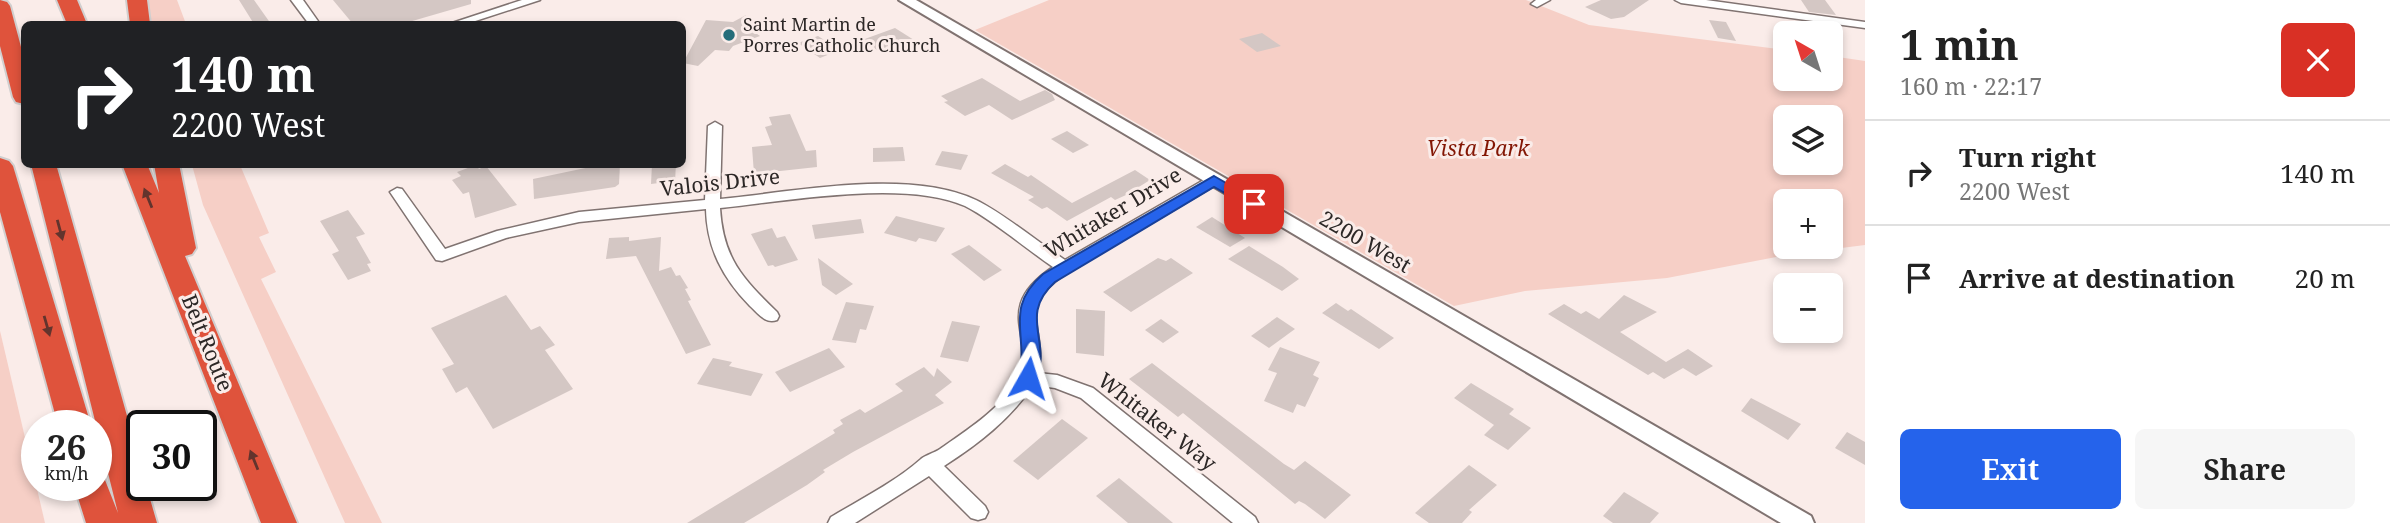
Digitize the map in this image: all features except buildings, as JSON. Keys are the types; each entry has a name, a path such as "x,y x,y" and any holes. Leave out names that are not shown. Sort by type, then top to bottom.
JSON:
{"highway":[{"path":"67,0 76,21"},
{"path":"137,0 140,21"},
{"path":"0,6 21,86"},
{"path":"0,166 71,410"},
{"path":"44,168 139,523"},
{"name":"Belt Route","path":"136,168 279,523"},
{"path":"167,168 193,306"},
{"path":"96,501 104,523"}],"street":[{"path":"299,0 314,21"},
{"path":"465,21 534,0"},
{"name":"2200 West","path":"906,0 1802,523"},
{"path":"1682,0 1865,25"},
{"path":"715,125 714,204 720,251 728,269 771,316"},
{"name":"Whitaker Drive","path":"1028,378 1032,358 1027,323 1030,299 1036,290 1065,268 1214,180"},
{"name":"Valois Drive","path":"397,192 442,256 502,234 555,222 868,190 935,192 972,204 1065,268"},
{"path":"838,523 999,415 1021,391 1028,378"},
{"name":"Whitaker Way","path":"1028,378 1056,382 1087,393 1248,523"},
{"path":"929,463 978,512"}],"green space":[{"path":"147,0 177,0 185,21 151,21"},
{"name":"Vista Park","path":"1049,0 1526,0 1589,25 1773,48 1773,91 1843,91 1843,58 1865,61 1865,245 1843,248 1843,189 1773,189 1773,258 1667,278 1525,291 1454,306 975,30"},
{"path":"193,168 241,168 269,233 259,237 276,272 261,279 382,523 345,523 203,205"},
{"path":"0,331 21,420 21,501 40,501 45,523 0,523"}],"place":[{"name":"Saint Martin de Porres Catholic Church","path":"729,35"}],"route":[{"path":"1028,378 1032,358 1027,310 1036,290 1049,278 1214,180 1254,204"}]}
